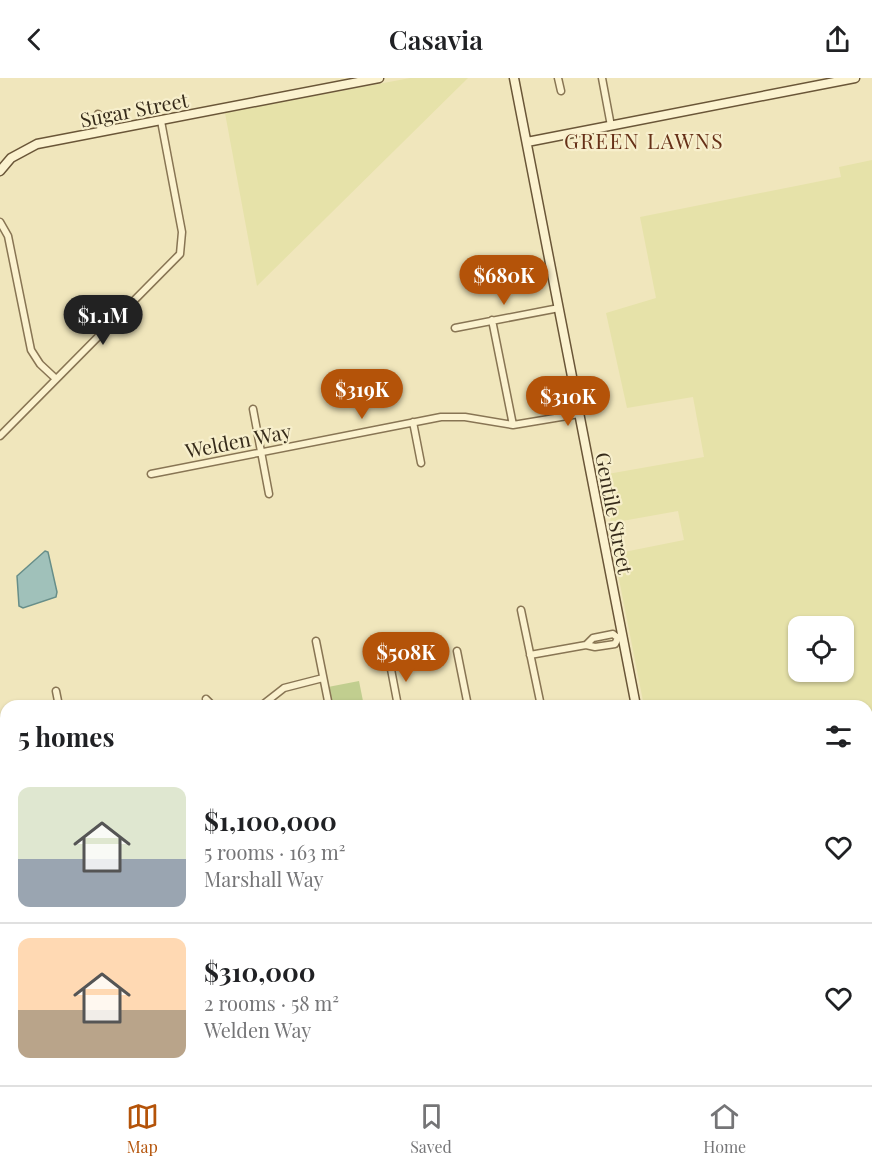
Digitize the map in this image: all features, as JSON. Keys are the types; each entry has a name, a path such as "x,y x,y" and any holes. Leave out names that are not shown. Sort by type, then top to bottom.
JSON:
{"main road":[{"name":"Sugar Street","path":"0,171 11,158 37,144 379,78"},
{"name":"Gentile Street","path":"514,78 620,638 635,700"},
{"path":"527,142 855,78"}],"street":[{"path":"558,78 561,91"},
{"path":"602,78 611,126"},
{"path":"98,114 101,132"},
{"path":"0,436 153,279 172,263 182,245 182,231 161,121"},
{"path":"0,222 8,236 31,350 40,364 55,378"},
{"path":"455,328 559,308"},
{"path":"492,320 513,425"},
{"path":"253,409 269,494"},
{"name":"Welden Way","path":"151,474 441,417 465,417 513,425 579,414"},
{"path":"413,422 421,463"},
{"path":"521,610 540,700"},
{"path":"530,655 586,645 593,638 613,634 620,638"},
{"path":"316,641 328,700"},
{"path":"457,651 467,700"},
{"path":"390,664 397,700"},
{"path":"269,700 284,688 323,678"},
{"path":"56,691 58,700"}],"shaded area":[{"path":"410,78 468,78 257,286 225,113"},
{"path":"872,160 872,700 643,700 614,554 684,540 678,511 611,523 602,475 704,457 693,397 627,408 606,313 656,298 640,217 841,177 839,167"}],"green space":[{"path":"359,681 363,700 331,700 328,687"}],"water":[{"path":"45,551 48,552 57,592 56,597 23,608 19,606 17,576"}],"district":[{"name":"GREEN LAWNS","path":"644,140"}]}
